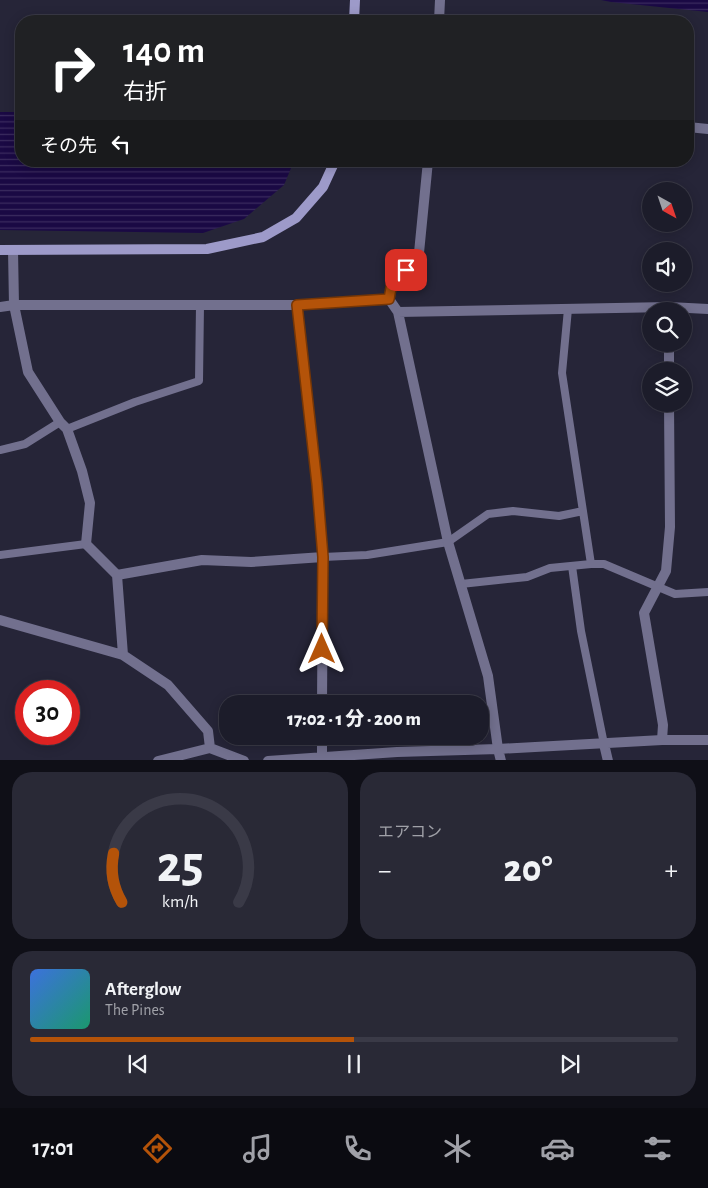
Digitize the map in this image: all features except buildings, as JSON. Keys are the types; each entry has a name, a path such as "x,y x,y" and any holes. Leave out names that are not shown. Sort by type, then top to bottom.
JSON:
{"street":[{"path":"354,0 354,15"},
{"path":"439,15 440,0"},
{"path":"694,127 708,128"},
{"path":"0,250 207,249 263,238 296,218 323,187 332,167"},
{"path":"427,167 418,263 393,277 389,299 398,312 448,542 488,676 501,760"},
{"path":"13,250 14,305 28,372 63,426 82,471 90,503 86,544 117,575 123,655"},
{"path":"0,307 14,305 297,305 389,299"},
{"path":"297,305 317,484 323,557 322,695"},
{"path":"398,312 642,309"},
{"path":"692,309 708,309"},
{"path":"662,740 663,725 644,613 666,571 670,527 669,412"},
{"path":"117,575 202,560 252,562 323,557"},
{"path":"0,620 123,655 168,685 208,731 210,748"},
{"path":"268,760 322,759 397,752 498,749 662,740 708,740"},
{"path":"604,744 608,760"},
{"path":"322,745 322,759"},
{"path":"158,760 210,748 244,760"}],"lane":[{"path":"0,450 25,444 63,426 199,381 200,305"},
{"path":"568,309 562,373 591,564"},
{"path":"323,557 367,556 448,542 488,514 513,511 558,516 583,511"},
{"path":"0,555 86,544"},
{"path":"461,584 527,577 550,568 604,564 675,594 708,592"},
{"path":"572,566 582,631 604,744"}],"shaded area":[{"path":"601,0 708,0 708,12 611,2"},
{"path":"0,112 15,112 15,167 292,167 284,185 244,219 203,233 0,230"}],"route":[{"path":"322,649 323,557 317,484 297,305 389,299 393,277 406,270"}]}
